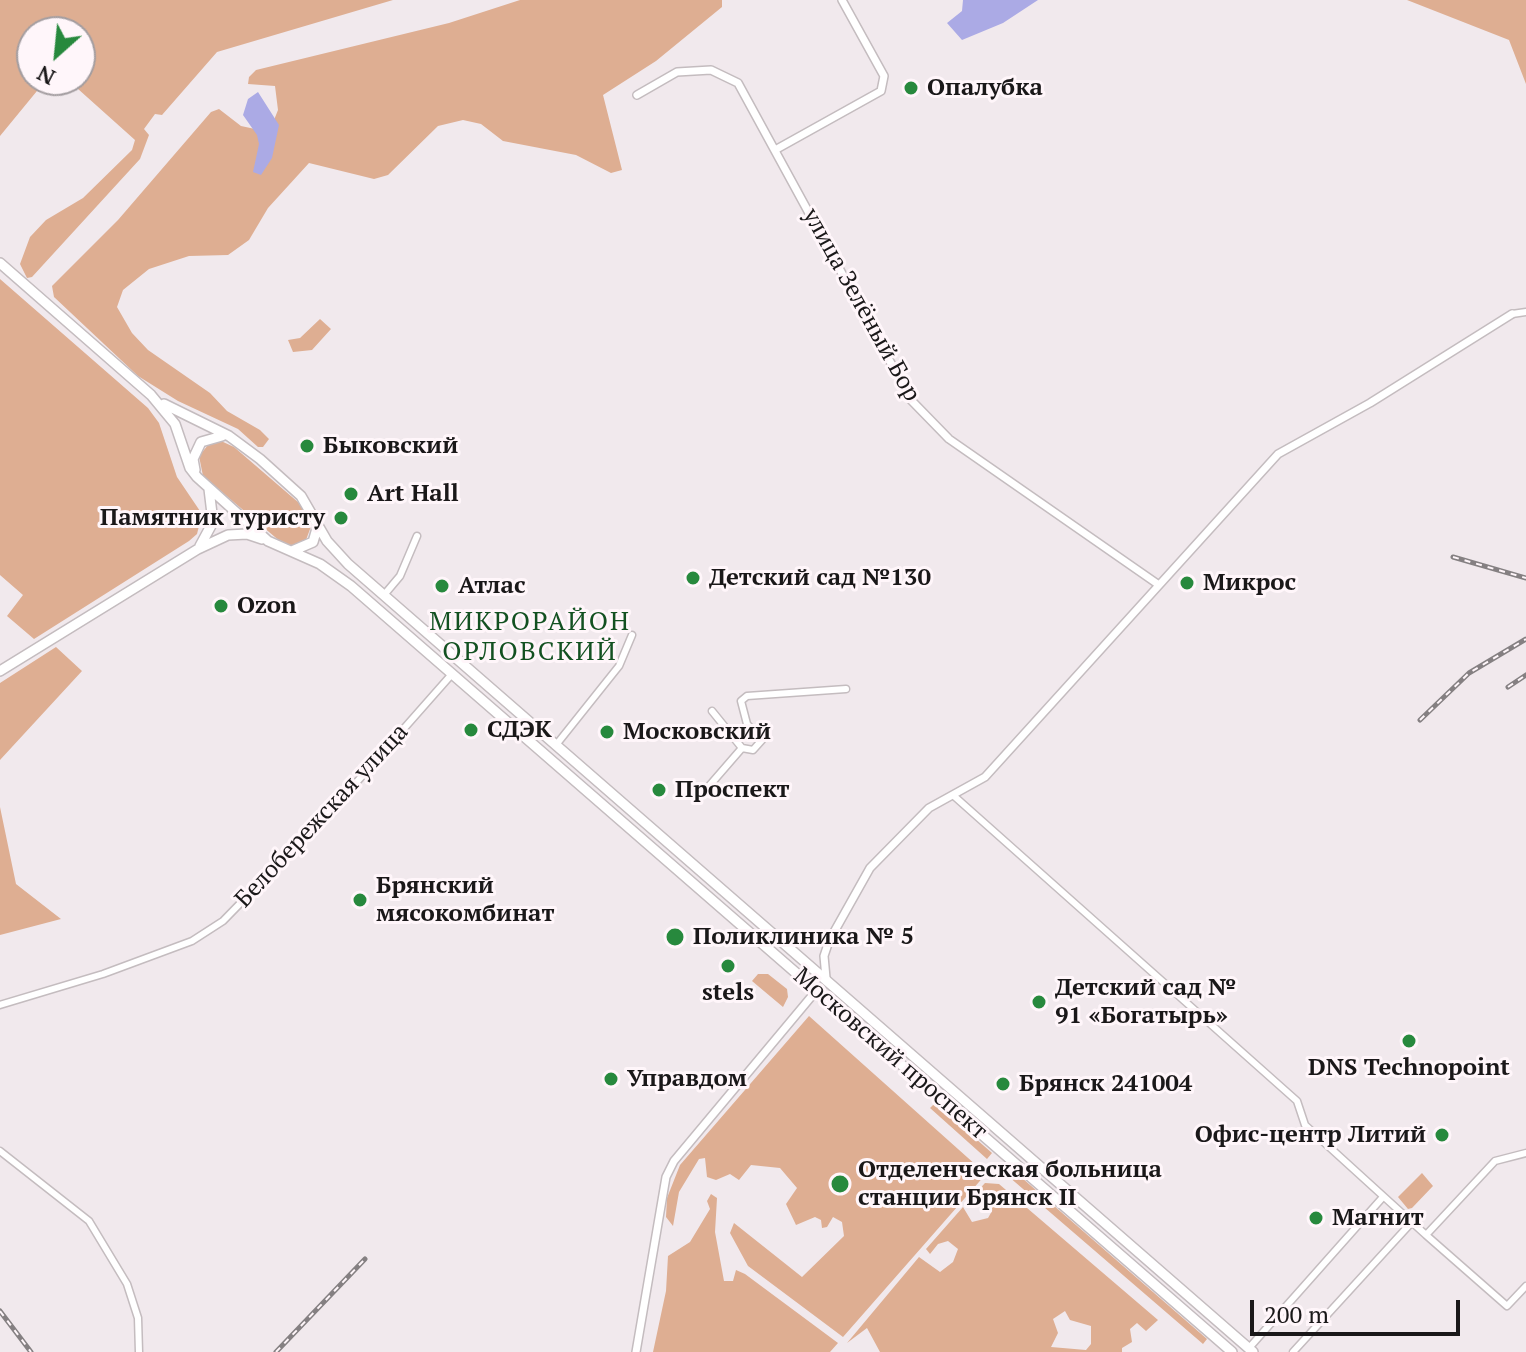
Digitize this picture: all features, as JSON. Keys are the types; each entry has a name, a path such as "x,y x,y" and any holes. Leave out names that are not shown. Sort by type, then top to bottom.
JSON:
{"main road":[{"path":"0,263 151,395 175,424 190,468 197,477"},
{"name":"Московский проспект","path":"151,395 193,421 229,436 301,496 335,550 384,595 826,978 1249,1351"},
{"path":"197,477 193,459 195,450 212,437 229,436"},
{"name":"Московский проспект","path":"197,477 268,541 336,574 1232,1352"},
{"path":"198,549 207,539 213,522 209,488"},
{"path":"285,551 302,550 313,542 318,521"},
{"path":"0,671 198,549 237,534 268,541"},
{"path":"816,991 826,978"}],"street":[{"path":"775,150 881,91 884,76 842,0"},
{"name":"улица Зелёный Бор","path":"637,95 677,72 711,70 738,83 911,400 949,439 1159,585"},
{"path":"826,978 824,956 829,941 870,868 929,808 985,777 1278,454 1348,417 1512,314 1526,312"},
{"path":"384,595 400,576 417,536"},
{"path":"556,745 619,666 632,635"},
{"name":"Белобережская улица","path":"0,1005 103,974 192,941 223,921 332,810 452,674"},
{"path":"712,711 742,748 753,750 762,740 747,724 741,701 747,696 846,689"},
{"path":"703,793 742,748"},
{"path":"954,796 1297,1101 1305,1125 1507,1306 1526,1286"},
{"path":"636,1352 666,1177 674,1161 816,991"},
{"path":"0,1151 89,1221 127,1284 138,1318 139,1352"},
{"path":"1426,1235 1495,1161 1526,1153"},
{"path":"1249,1351 1383,1197"},
{"path":"1293,1352 1412,1222"}],"shaded area":[{"path":"0,0 393,0 217,52 162,115 155,114 144,129 149,135 140,159 32,277 27,278 20,264 30,237 46,220 83,198 132,150 135,140 86,96 96,96 96,16 16,16 16,96 33,96 0,136"},
{"path":"520,0 722,0 722,7 656,61 603,95 622,170 611,173 576,155 503,141 481,124 463,120 438,126 388,175 374,179 309,163 268,208 249,240 228,255 189,256 149,269 123,290 117,307 132,333 148,350 210,393 227,411 260,430 269,439 263,447 258,447 238,429 178,401 138,376 54,297 52,286 118,220 211,112 219,109 241,126 255,129 272,125 278,110 275,86 248,84 249,77 256,70 449,23"},
{"path":"1407,0 1526,0 1526,84 1509,40"},
{"path":"0,279 148,408 159,423 177,477 202,514 197,534 189,541 34,639 7,616 23,595 0,575"},
{"path":"320,319 331,329 312,350 293,352 288,340 300,338"},
{"path":"221,441 234,447 306,509 313,521 306,540 293,546 282,543 203,476 199,456 208,445"},
{"path":"56,647 82,671 0,760 0,683"},
{"path":"0,807 16,884 61,919 0,935"},
{"path":"758,974 768,974 787,989 788,997 783,1007 752,981"},
{"path":"809,1016 986,1174 843,1337 748,1266 730,1233 734,1223 802,1277 844,1236 842,1222 833,1217 827,1227 822,1228 821,1220 815,1217 796,1225 786,1204 797,1188 780,1168 751,1165 739,1180 730,1174 716,1180 707,1177 705,1158 699,1159 679,1192 673,1226 666,1217 667,1198 680,1165"},
{"path":"935,1103 992,1153 987,1159 930,1108"},
{"path":"1001,1170 1014,1171 1207,1339 1203,1344"},
{"path":"1422,1173 1433,1186 1408,1209 1398,1197"},
{"path":"985,1183 999,1184 1158,1320 1146,1331 1137,1323 1130,1329 1132,1342 1122,1348 1122,1352 880,1352 867,1328 847,1343 919,1257 940,1272 953,1262 958,1249 948,1241 938,1244 930,1254 926,1249 963,1207 972,1222 988,1218 992,1211 972,1197","holes":["1065,1311 1070,1320 1091,1326 1091,1344 1086,1350 1051,1347 1058,1333 1053,1319"]},
{"path":"711,1194 717,1198 715,1232 724,1281 733,1281 736,1270 745,1274 838,1343 830,1352 653,1352 666,1291 668,1256 690,1242 710,1209 707,1201"}],"water":[{"path":"963,0 1038,0 1003,23 962,40 947,23 962,11"},
{"path":"258,92 279,125 272,158 261,175 253,172 259,144 257,135 243,115 248,99"}],"railway":[{"path":"1453,557 1526,578"},
{"path":"1420,720 1469,673 1526,639"},
{"path":"1508,687 1526,675"},
{"path":"276,1352 365,1259"},
{"path":"0,1311 31,1352"}],"place":[{"name":"Опалубка","path":"911,88"},
{"name":"Быковский","path":"307,446"},
{"name":"Art Hall","path":"351,494"},
{"name":"Памятник туристу","path":"341,518"},
{"name":"Детский сад №130","path":"693,578"},
{"name":"Микрос","path":"1187,583"},
{"name":"Атлас","path":"442,586"},
{"name":"Ozon","path":"221,606"},
{"name":"СДЭК","path":"471,730"},
{"name":"Московский","path":"607,732"},
{"name":"Проспект","path":"659,790"},
{"name":"Брянский мясокомбинат","path":"360,900"},
{"name":"Поликлиника № 5","path":"675,937"},
{"name":"stels","path":"728,966"},
{"name":"Детский сад № 91 «Богатырь»","path":"1039,1002"},
{"name":"DNS Technopoint","path":"1409,1041"},
{"name":"Управдом","path":"611,1079"},
{"name":"Брянск 241004","path":"1003,1084"},
{"name":"Офис-центр Литий","path":"1442,1135"},
{"name":"Отделенческая больница станции Брянск II","path":"840,1184"},
{"name":"Магнит","path":"1316,1218"}],"district":[{"name":"МИКРОРАЙОН ОРЛОВСКИЙ","path":"530,638"}]}
